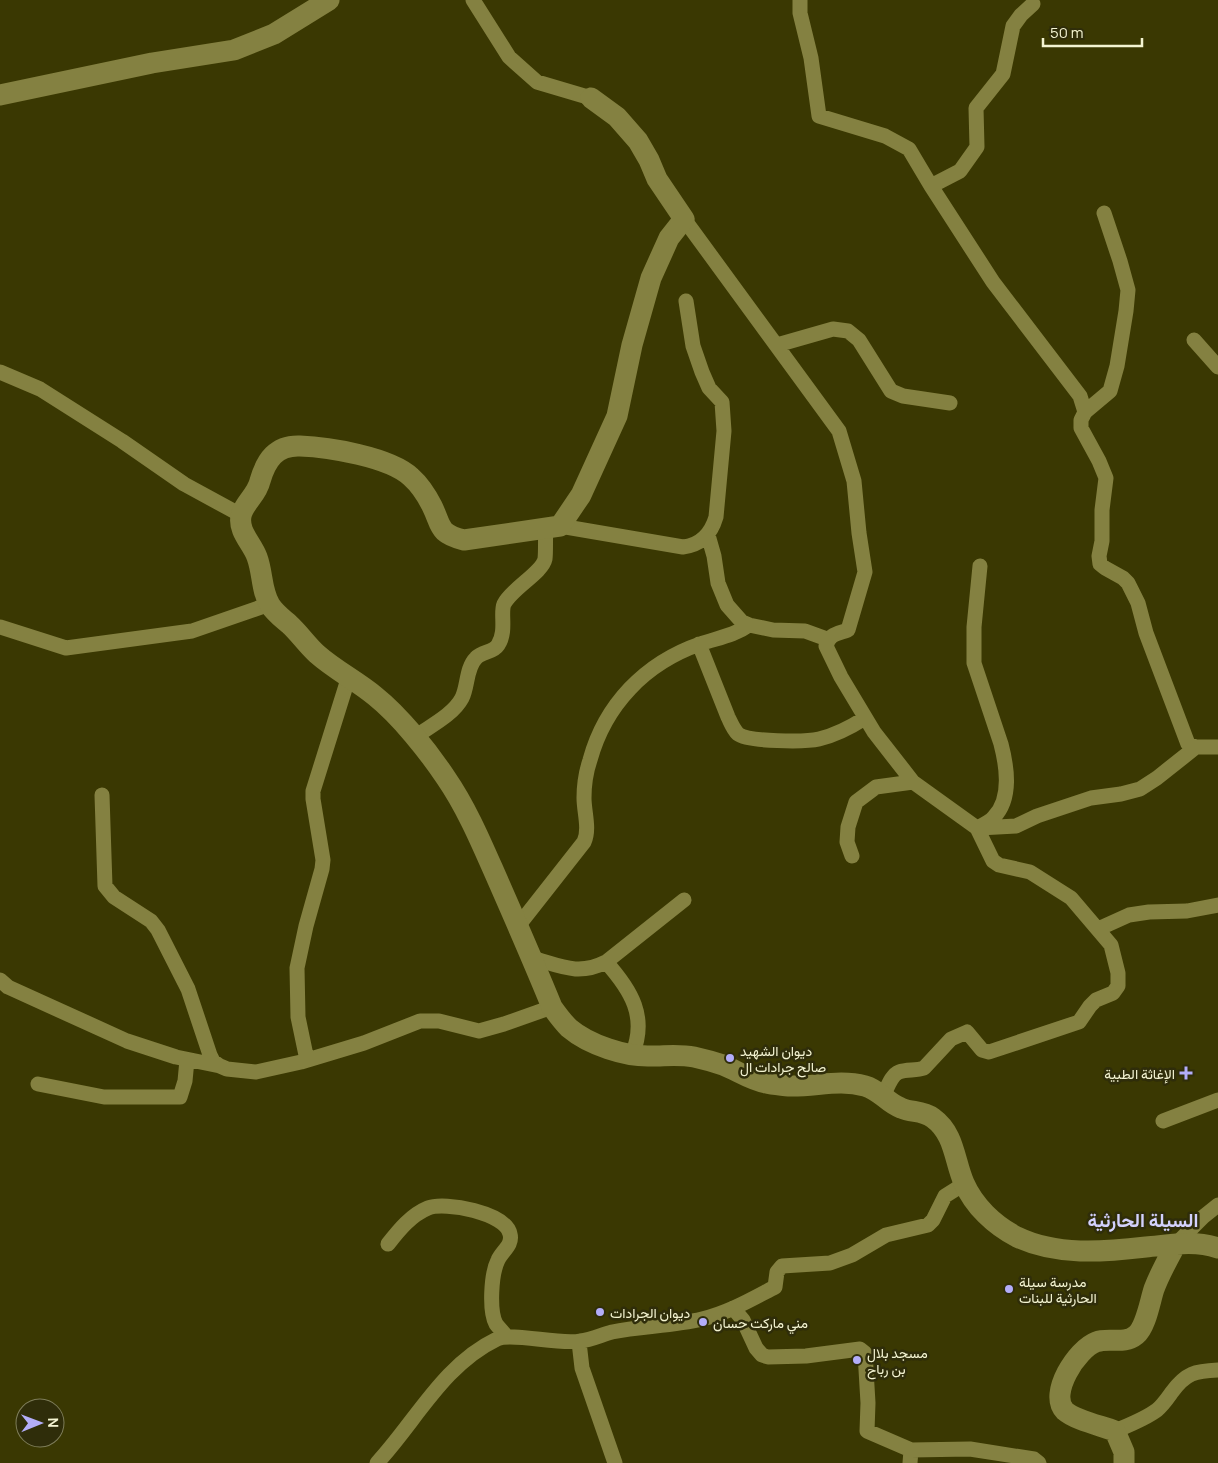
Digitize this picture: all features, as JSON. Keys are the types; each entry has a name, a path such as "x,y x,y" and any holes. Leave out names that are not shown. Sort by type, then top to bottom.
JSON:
{"street":[{"path":"0,95 152,63 234,50 274,34 329,0"},
{"path":"473,0 509,57 537,82 590,98 616,117 638,141 657,179 684,218 839,430 854,481 864,572 848,630 832,635 828,639 826,646 841,676 874,732 913,782 978,828 993,861 1005,868 1030,872 1070,898 1111,945 1118,973 1118,986 1112,993 1096,1000 1079,1022 989,1052 982,1050 966,1032 951,1039 924,1068 900,1072 894,1075 883,1096"},
{"path":"800,0 800,12 811,58 819,116 885,136 909,150 999,290 1080,396 1085,412"},
{"path":"931,186 960,172 978,147 976,108 1003,74 1013,26 1033,4"},
{"path":"1104,213 1128,290 1126,311 1110,391 1085,412 1081,420 1081,428 1106,478 1102,510 1100,564 1128,583 1138,603 1146,633 1188,744 1196,747 1218,747"},
{"path":"416,737 457,705 465,691 472,664 476,657 494,650 499,644 504,626 503,606 514,590 541,567 545,560 553,528 581,495 617,416 632,345 650,278 668,238 684,218"},
{"path":"686,302 693,346 702,372 709,388 722,402 724,430 716,517 708,535 697,544 683,547 553,528 464,540 454,537 439,525 433,508 420,487 412,477 401,469 383,462 327,448 298,446 281,449 268,460 263,469 258,488 244,508 241,516 243,532 257,556 262,584 270,604 278,615 317,654 377,697 416,737 446,778 465,809 552,1007 568,1027 582,1037 597,1045 632,1055 691,1056 723,1065 750,1078 766,1083 791,1086 831,1082 854,1084 878,1090 900,1108 911,1112 923,1112 934,1119 943,1128 953,1144 956,1162 964,1184 981,1210 994,1223 1017,1237 1041,1245 1066,1250 1104,1252 1194,1243 1218,1248"},
{"path":"777,345 833,329 848,331 859,340 891,391 903,396 950,403"},
{"path":"1194,340 1218,367"},
{"path":"0,372 40,389 122,441 184,484 241,516"},
{"path":"708,535 714,556 718,583 727,605 742,622 773,630 805,631 828,639"},
{"path":"978,828 993,819 1002,808 1006,784 1001,744 974,663 974,627 980,566"},
{"path":"0,627 66,648 192,631 270,604"},
{"path":"518,926 587,836 584,798 588,767 594,743 608,716 626,692 649,671 670,658 699,644 735,634 749,625"},
{"path":"699,644 728,717 739,734 747,738 787,741 818,740 847,729 865,718"},
{"path":"307,1060 298,1017 297,968 323,860 313,791 348,676"},
{"path":"978,828 1016,826 1038,816 1091,798 1140,789 1196,747"},
{"path":"852,856 847,842 848,827 856,802 876,787 913,782"},
{"path":"102,795 105,886 114,897 150,921 158,930 188,989 210,1055 213,1061 220,1066 227,1069 256,1072 307,1060 364,1043 420,1021 439,1021 478,1031 552,1007"},
{"path":"532,958 581,971 593,969 606,962 684,900"},
{"path":"1098,929 1129,916 1149,912 1187,911 1218,905"},
{"path":"606,962 622,981 636,1007 639,1028 638,1038 632,1055"},
{"path":"0,980 8,987 127,1042 187,1060 220,1066"},
{"path":"38,1084 104,1097 180,1097 185,1081 187,1060"},
{"path":"1163,1121 1218,1100"},
{"path":"377,1463 394,1445 445,1377 472,1354 498,1338 506,1336 546,1341 579,1342 613,1332 704,1318 733,1308 775,1287 778,1272 782,1266 830,1263 852,1255 886,1235 928,1225 933,1220 945,1196 964,1184"},
{"path":"1218,1205 1176,1244 1155,1288 1142,1328 1137,1335 1121,1341 1104,1340 1089,1346 1070,1368 1059,1399 1061,1407 1067,1413 1115,1431 1158,1409 1188,1375 1201,1371 1218,1370"},
{"path":"388,1244 414,1216 435,1206 468,1209 503,1224 509,1229 511,1235 510,1242 495,1269 492,1314 496,1324 506,1336"},
{"path":"733,1308 762,1355 768,1357 806,1356 860,1349 865,1353 868,1403 867,1431 911,1456 970,1449 1034,1459 1039,1463"},
{"path":"579,1342 582,1368 615,1463"},
{"path":"1115,1431 1124,1452 1124,1463"}],"place":[{"name":"ديوان الشهيد صالح جرادات ال","path":"730,1058"},
{"name":"الإغاثة الطبية","path":"1186,1073"},
{"name":"مدرسة سيلة الحارثية للبنات","path":"1009,1289"},
{"name":"ديوان الجرادات","path":"600,1312"},
{"name":"مني ماركت حسان","path":"703,1322"},
{"name":"مسجد بلال بن رباح","path":"857,1360"}],"district":[{"name":"السيلة الحارثية","path":"1143,1220"}]}
